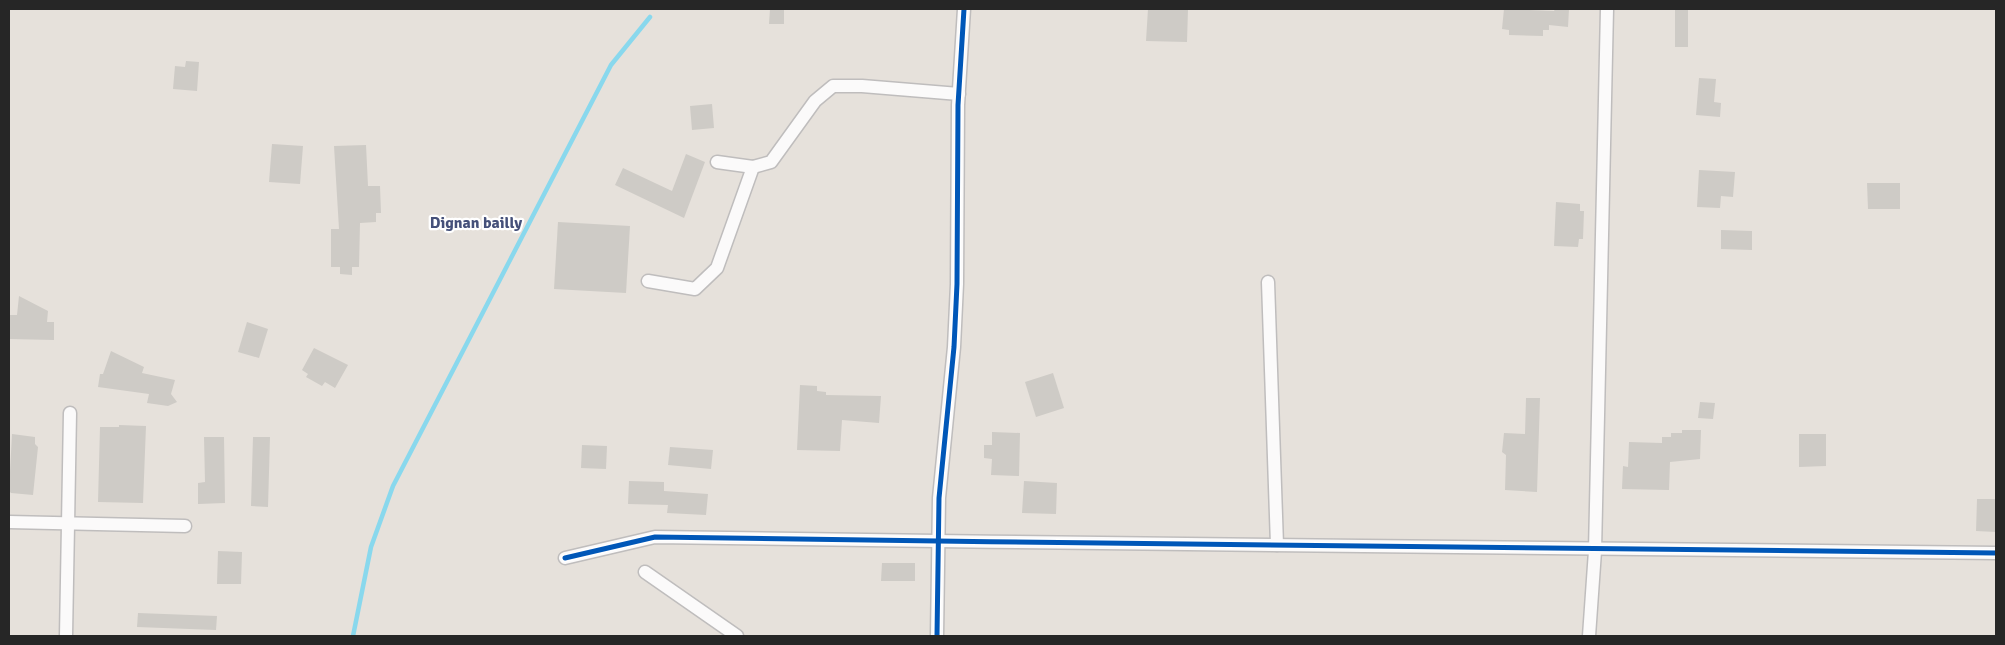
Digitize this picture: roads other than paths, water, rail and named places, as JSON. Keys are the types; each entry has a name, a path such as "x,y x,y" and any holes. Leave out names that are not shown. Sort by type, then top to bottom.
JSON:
{"street":[{"path":"937,636 940,498 956,311 959,94 964,9"},
{"path":"1589,636 1595,551 1607,9"},
{"path":"717,162 753,167 771,162 815,101 833,86 862,86 959,94"},
{"path":"648,281 695,289 717,268 753,167"},
{"path":"1268,282 1277,544"},
{"path":"66,636 66,524 70,412"},
{"path":"9,522 185,526"},
{"path":"565,558 655,537 1277,544 1595,551 1996,553"},
{"path":"645,572 737,636"}],"waterway":[{"path":"353,636 371,547 393,486 611,65 650,17"}],"district":[{"name":"Dignan bailly","path":"476,223"}]}
